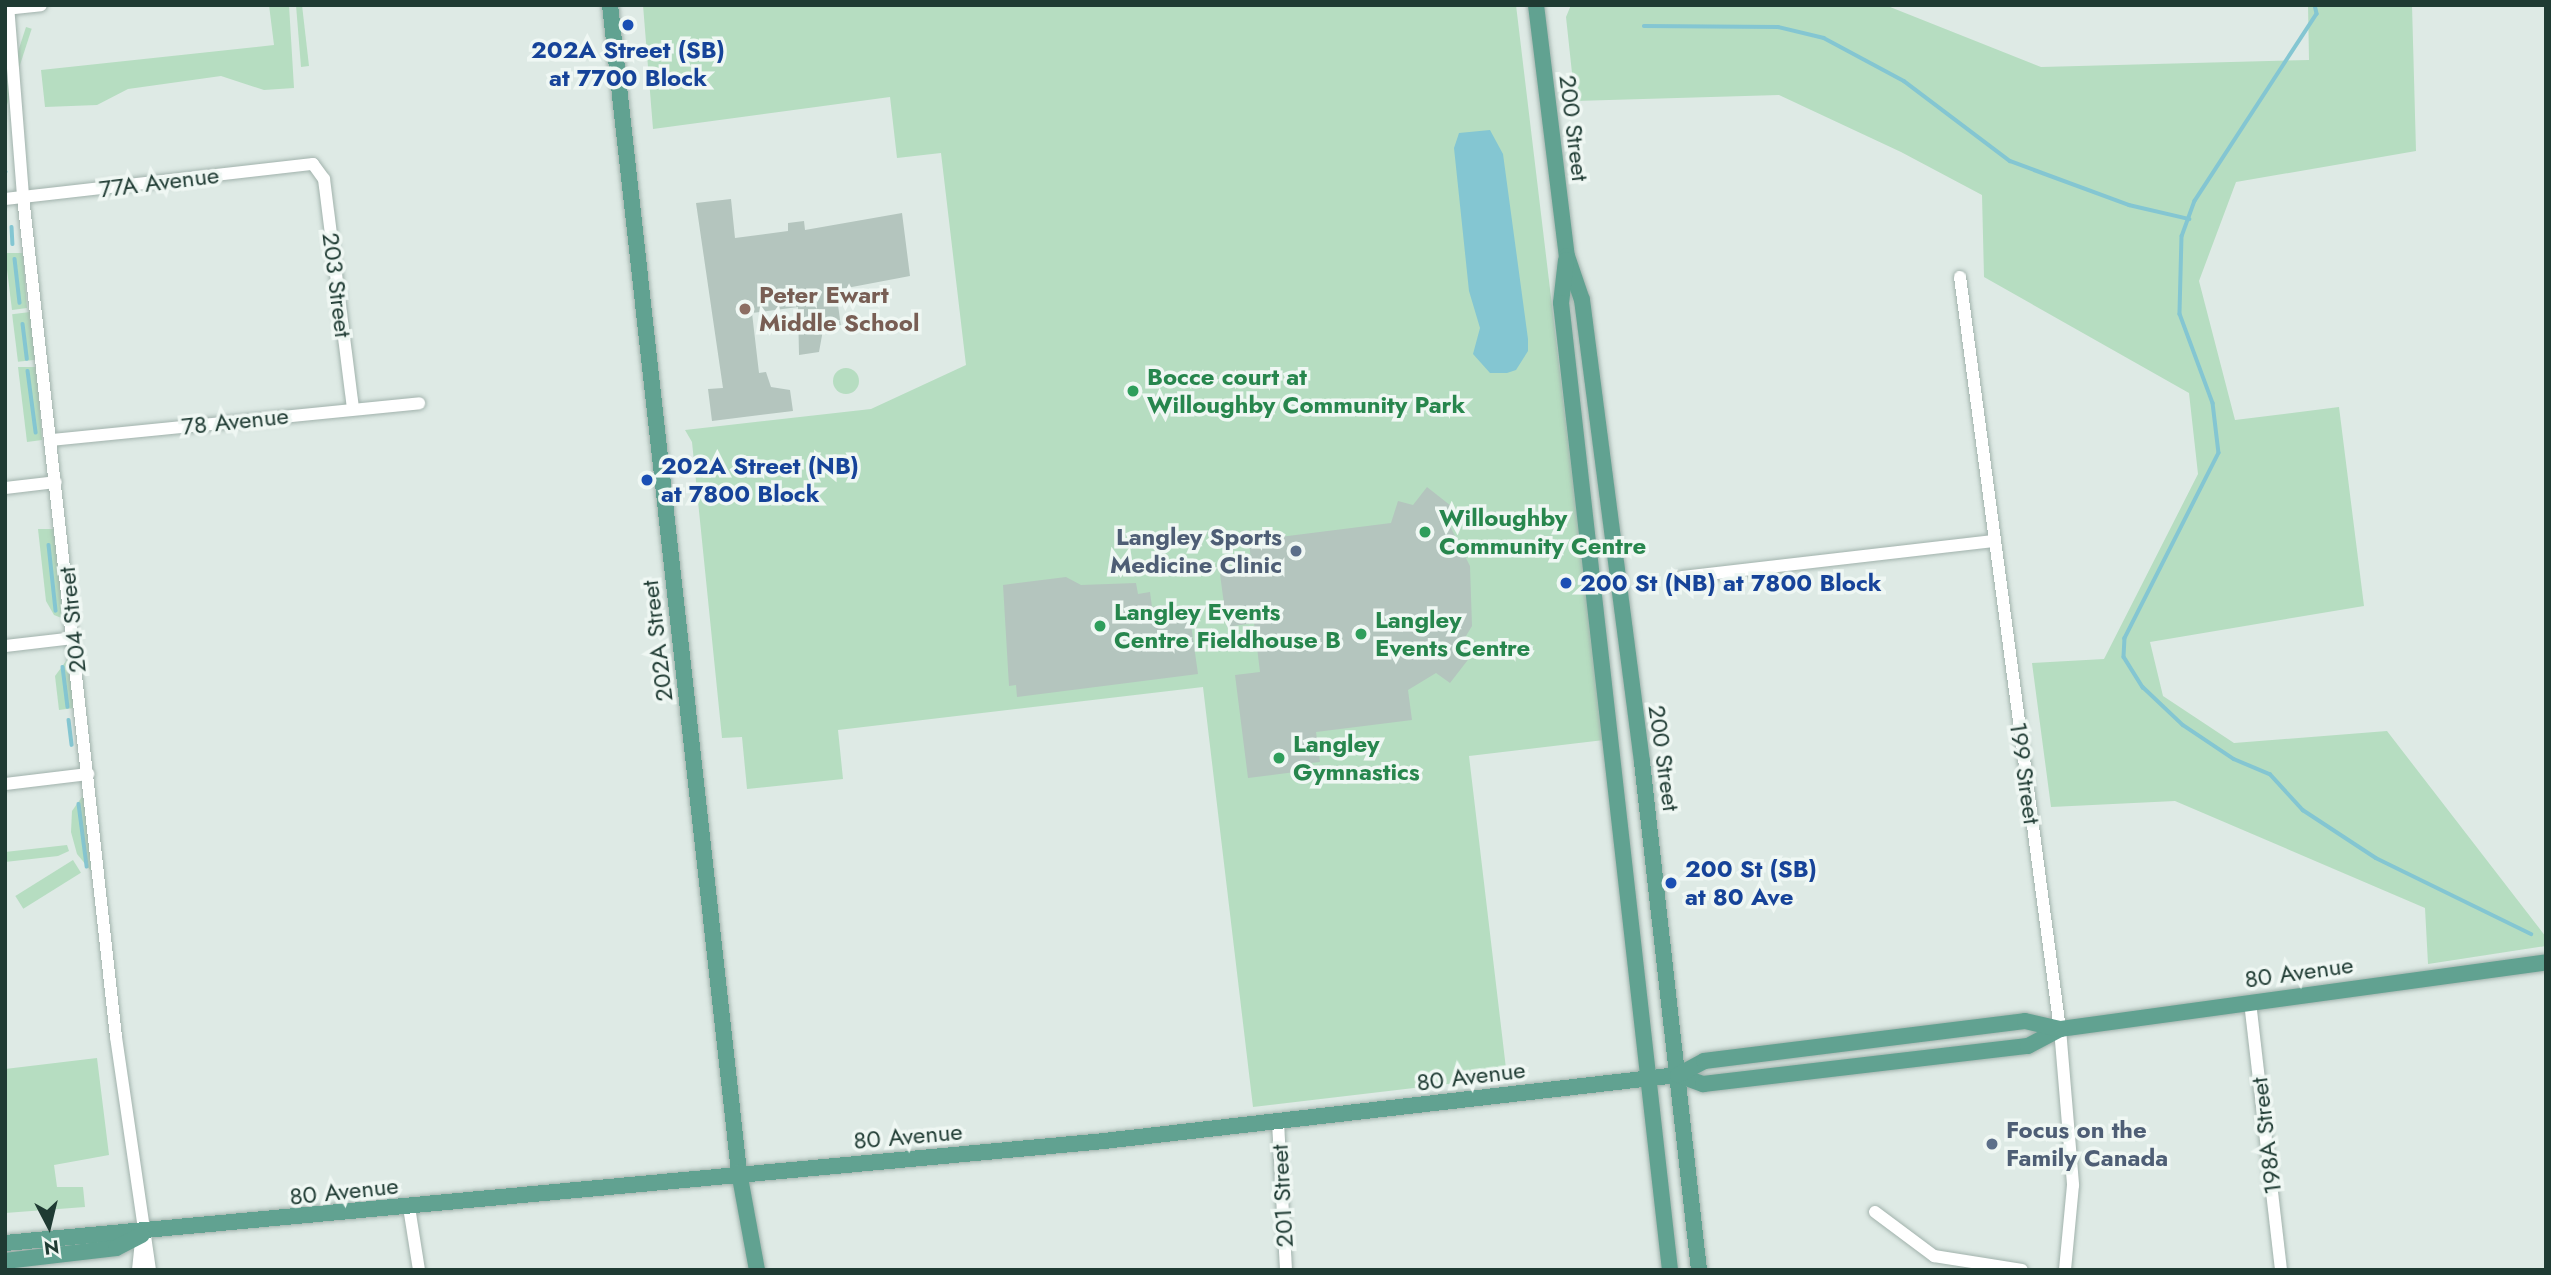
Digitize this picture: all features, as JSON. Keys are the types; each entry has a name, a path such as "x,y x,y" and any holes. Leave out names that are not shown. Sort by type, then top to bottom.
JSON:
{"main road":[{"name":"202A Street","path":"610,5 739,1172 758,1270"},
{"name":"200 Street","path":"1536,5 1567,256 1582,300 1678,1074 1699,1270"},
{"name":"200 Street","path":"1567,256 1562,303 1670,1270"},
{"name":"80 Avenue","path":"1678,1074 1703,1084 2028,1046 2060,1029 2546,962"},
{"name":"80 Avenue","path":"5,1243 114,1232 142,1235 739,1172 1278,1122 1678,1074 1704,1061 2025,1021 2060,1029"},
{"name":"80 Avenue","path":"5,1261 116,1248 142,1235"}],"street":[{"path":"7,8 41,5"},
{"name":"204 Street","path":"7,8 23,197 88,774 142,1235 150,1270"},
{"name":"77A Avenue","path":"5,200 313,164"},
{"name":"203 Street","path":"313,164 324,179 353,409"},
{"name":"199 Street","path":"1960,277 2060,1029 2073,1185 2065,1270"},
{"name":"78 Avenue","path":"51,440 419,402"},
{"path":"5,488 56,482"},
{"path":"1682,577 1994,541"},
{"path":"5,646 74,638"},
{"path":"5,784 88,774"},
{"name":"198A Street","path":"2250,1002 2281,1270"},
{"name":"201 Street","path":"1278,1122 1286,1270"},
{"path":"409,1206 419,1270"},
{"path":"1875,1212 1934,1255 2022,1270"},
{"name":"204 Street","path":"138,1270 142,1235"}],"green space":[{"path":"269,5 289,5 294,88 264,90 221,76 128,89 97,105 45,107 41,70 274,45"},
{"path":"296,5 302,5 309,66 301,67"},
{"path":"643,5 1516,5 1604,740 1469,756 1507,1077 1253,1107 1203,687 838,730 843,779 747,789 742,737 722,738 692,442 685,430 871,409 966,365 941,153 897,158 890,97 653,129"},
{"path":"1571,5 1885,5 2041,67 2309,60 2308,5 2412,5 2416,151 2236,182 2199,281 2235,420 2339,407 2364,606 2150,642 2163,696 2234,743 2387,731 2546,937 2546,946 2428,964 2425,908 2175,801 2051,807 2032,663 2104,659 2198,474 2189,393 1984,277 1982,195 1901,152 1779,95 1575,101 1566,17"},
{"path":"26,27 32,29 7,105 5,92"},
{"path":"5,253 23,253 27,308 12,310"},
{"path":"30,312 36,360 18,362 12,314"},
{"path":"18,367 37,367 42,440 27,442"},
{"path":"846,368 855,372 859,381 855,390 846,394 837,390 833,381 837,372"},
{"path":"38,529 56,529 64,619 54,615 46,601"},
{"path":"69,657 74,708 59,710 55,676"},
{"path":"84,794 91,871 77,854 71,832 72,811"},
{"path":"67,845 69,851 58,856 5,862 5,852"},
{"path":"73,860 81,873 23,909 15,896"},
{"path":"97,1058 109,1155 54,1165 57,1187 83,1187 85,1207 5,1213 5,1069"}],"water":[{"path":"1490,130 1503,154 1528,339 1528,351 1516,370 1507,373 1490,373 1473,354 1480,328 1469,291 1454,148 1459,133"}],"building":[{"name":"Peter Ewart Middle School","path":"731,199 735,238 788,231 788,223 804,221 805,230 902,213 910,276 836,290 841,327 823,330 819,352 799,355 798,307 752,313 759,373 766,372 771,387 790,390 793,411 712,421 708,389 723,388 696,203"},
{"name":"Langley Events Centre","path":"1427,487 1460,513 1450,526 1470,566 1472,626 1463,641 1474,652 1450,683 1436,673 1408,690 1412,720 1316,732 1320,762 1294,765 1295,772 1248,778 1235,675 1260,672 1254,623 1227,627 1220,574 1252,571 1249,541 1391,523 1398,501 1413,505"},
{"name":"Langley Events Centre Fieldhouse B","path":"1066,577 1081,585 1136,583 1138,594 1150,592 1152,607 1167,605 1168,612 1189,610 1198,674 1017,697 1016,685 1009,686 1003,585"}],"waterway":[{"path":"2315,5 2317,14 2195,201 2182,236 2180,314 2213,403 2219,453 2125,638 2124,657 2143,687 2183,725 2234,759 2270,774 2303,810 2376,858 2531,934"},
{"path":"1644,26 1778,27 1824,38 1904,81 2010,161 2129,205 2189,219"},
{"path":"12,227 13,244"},
{"path":"15,259 20,303"},
{"path":"23,324 27,359"},
{"path":"28,371 36,432"},
{"path":"49,545 56,611"},
{"path":"63,667 68,707"},
{"path":"69,720 72,745"},
{"path":"79,804 87,866"}],"place":[{"name":"202A Street (SB) at 7700 Block","path":"628,25"},
{"name":"Peter Ewart Middle School","path":"745,309"},
{"name":"Bocce court at Willoughby Community Park","path":"1133,391"},
{"name":"202A Street (NB) at 7800 Block","path":"647,480"},
{"name":"Willoughby Community Centre","path":"1425,532"},
{"name":"Langley Sports Medicine Clinic","path":"1296,551"},
{"name":"200 St (NB) at 7800 Block","path":"1566,583"},
{"name":"Langley Events Centre Fieldhouse B","path":"1100,626"},
{"name":"Langley Events Centre","path":"1361,634"},
{"name":"Langley Gymnastics","path":"1279,758"},
{"name":"200 St (SB) at 80 Ave","path":"1671,883"},
{"name":"Focus on the Family Canada","path":"1992,1144"}]}
